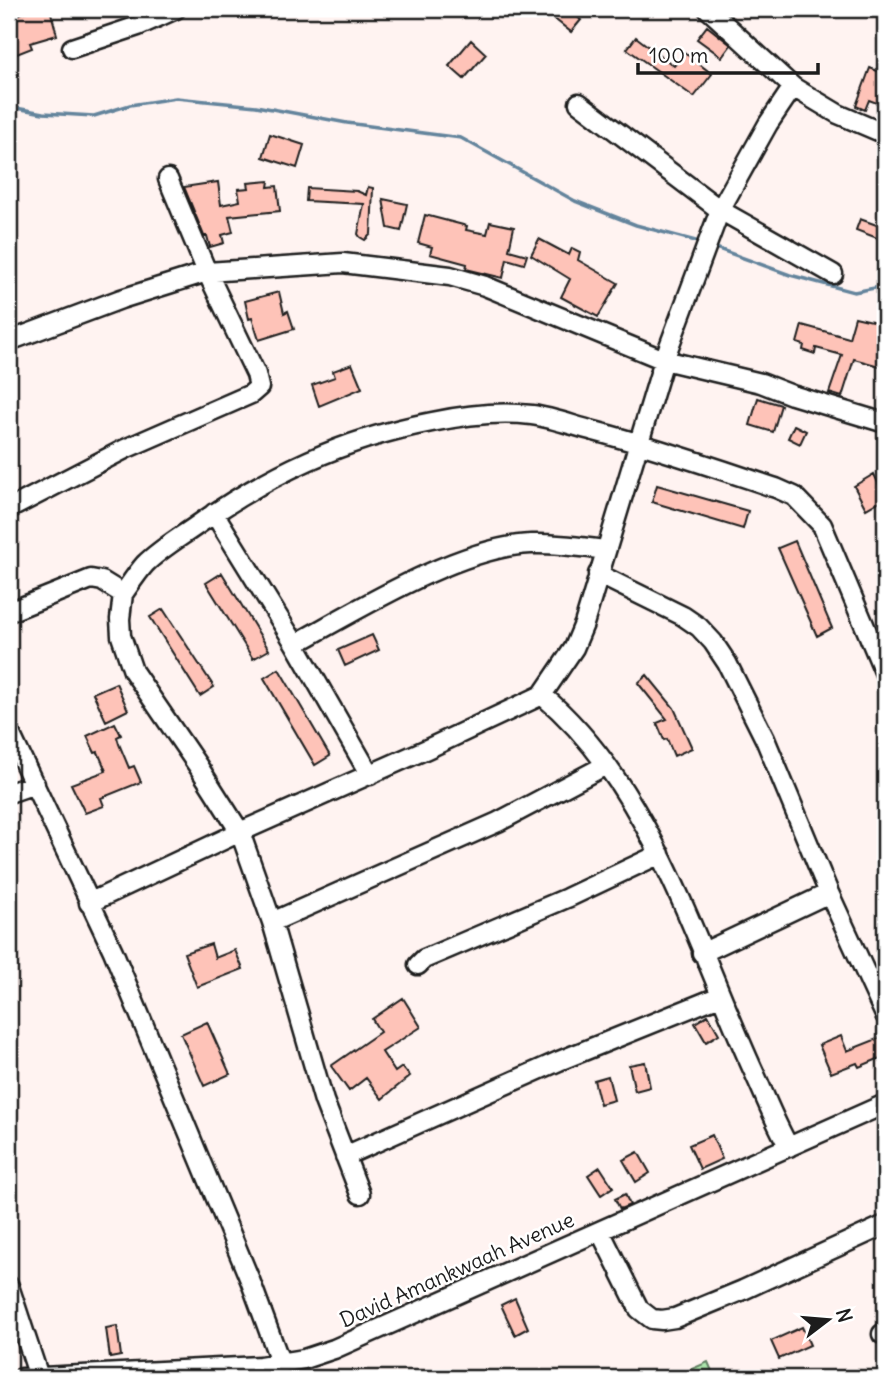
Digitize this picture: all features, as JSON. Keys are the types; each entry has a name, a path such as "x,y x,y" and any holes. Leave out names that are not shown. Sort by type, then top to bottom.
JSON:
{"street":[{"path":"72,48 138,26 176,9"},
{"path":"708,9 793,87 850,120 885,134"},
{"path":"89,903 542,695 574,648 584,624 637,442 664,360 720,210 768,124 793,87"},
{"path":"579,103 720,210 833,274"},
{"path":"9,509 125,449 259,387 256,374 207,272 168,179"},
{"path":"9,341 121,299 207,272 343,263 450,276 485,286 664,360 761,383 885,423"},
{"path":"360,1194 324,1101 272,922 240,832 133,671 121,636 120,619 123,594 144,565 214,513 281,473 341,446 406,427 464,416 504,412 535,415 637,442 794,496 822,525 885,674"},
{"path":"214,513 295,644 370,775"},
{"path":"295,644 410,584 476,555 530,544 562,544 606,550"},
{"path":"598,574 683,616 699,627 727,663 765,739 829,893 885,1015"},
{"path":"9,612 91,579 102,581 123,594"},
{"path":"542,695 582,733 606,765 629,798 660,854 720,996 789,1147"},
{"path":"9,731 113,951 250,1280 281,1363"},
{"path":"272,922 498,822 606,765"},
{"path":"9,793 35,784"},
{"path":"418,965 660,854"},
{"path":"702,953 829,893"},
{"path":"345,1156 559,1061 720,996"},
{"name":"David Amankwaah Avenue","path":"30,1378 281,1363 334,1349 885,1104"},
{"path":"600,1231 639,1309 652,1319 662,1320 675,1318 743,1290 885,1225"},
{"path":"9,1286 30,1378"}],"green space":[{"path":"708,1362 715,1378 671,1378"}],"building":[{"path":"31,9 50,9 57,35 30,43 32,48 9,57 9,19"},
{"path":"542,9 568,9 581,20 571,32"},
{"path":"707,26 731,45 722,57 697,39"},
{"path":"636,37 674,66 685,53 712,74 694,97 627,49"},
{"path":"471,40 486,54 464,79 449,66"},
{"path":"870,68 885,74 885,106 869,100 865,110 856,106"},
{"path":"270,134 304,145 297,168 263,157"},
{"path":"269,181 268,187 277,186 280,211 229,216 233,232 222,235 224,243 210,247 184,187 218,182 221,205 240,201 238,189 249,188 248,183"},
{"path":"368,187 373,188 371,234 365,240 358,234 364,204 306,201 307,188 357,191 366,195"},
{"path":"383,199 407,204 401,231 388,228"},
{"path":"425,215 467,226 466,230 487,234 490,222 514,227 509,250 527,255 524,264 507,259 503,278 466,269 467,264 430,254 432,247 418,243"},
{"path":"860,219 885,228 885,241 856,230"},
{"path":"539,239 569,255 572,248 580,252 578,260 618,283 598,317 561,297 570,279 531,255"},
{"path":"279,292 284,313 288,311 294,329 259,340 252,318 249,319 245,301"},
{"path":"855,317 885,324 885,359 883,367 854,359 842,397 829,393 842,355 816,348 815,354 803,350 804,345 797,343 802,325 849,338"},
{"path":"352,364 362,388 319,406 312,385 335,377 333,371"},
{"path":"758,398 781,405 773,432 750,425"},
{"path":"794,425 806,431 800,444 788,438"},
{"path":"874,474 885,498 866,509 854,486"},
{"path":"657,485 748,511 743,529 652,502"},
{"path":"795,541 832,628 817,636 778,548"},
{"path":"222,573 269,650 253,659 206,583"},
{"path":"163,609 214,687 200,696 150,617"},
{"path":"372,635 379,650 345,666 338,650"},
{"path":"279,669 330,756 315,765 264,678"},
{"path":"647,675 674,708 692,748 674,756 667,739 664,740 657,723 667,719 638,683"},
{"path":"116,683 128,710 106,721 93,693"},
{"path":"115,723 121,735 117,737 119,744 129,768 134,766 141,782 101,798 104,806 85,813 71,784 106,771 87,736"},
{"path":"211,944 215,958 235,950 243,969 197,987 184,953"},
{"path":"403,998 421,1027 382,1052 395,1072 402,1067 410,1076 382,1099 366,1078 349,1091 331,1066 380,1032 372,1019"},
{"path":"708,1015 719,1034 706,1042 695,1023"},
{"path":"207,1022 230,1074 204,1086 181,1034"},
{"path":"841,1036 847,1051 882,1037 885,1056 859,1067 857,1063 831,1073 819,1045"},
{"path":"645,1062 650,1087 635,1091 629,1065"},
{"path":"608,1076 614,1100 600,1104 594,1080"},
{"path":"712,1135 722,1159 700,1169 689,1145"},
{"path":"638,1152 650,1173 636,1182 623,1160"},
{"path":"600,1167 613,1187 601,1195 588,1175"},
{"path":"625,1194 630,1205 620,1209 615,1199"},
{"path":"515,1298 528,1328 515,1335 501,1305"},
{"path":"117,1326 121,1356 110,1358 106,1328"},
{"path":"802,1327 810,1345 779,1359 771,1341"}],"waterway":[{"path":"9,112 16,108 43,113 94,116 130,105 176,98 256,106 347,123 461,138 575,201 636,225 703,243"},
{"path":"713,247 790,275 854,292 885,286"}]}
